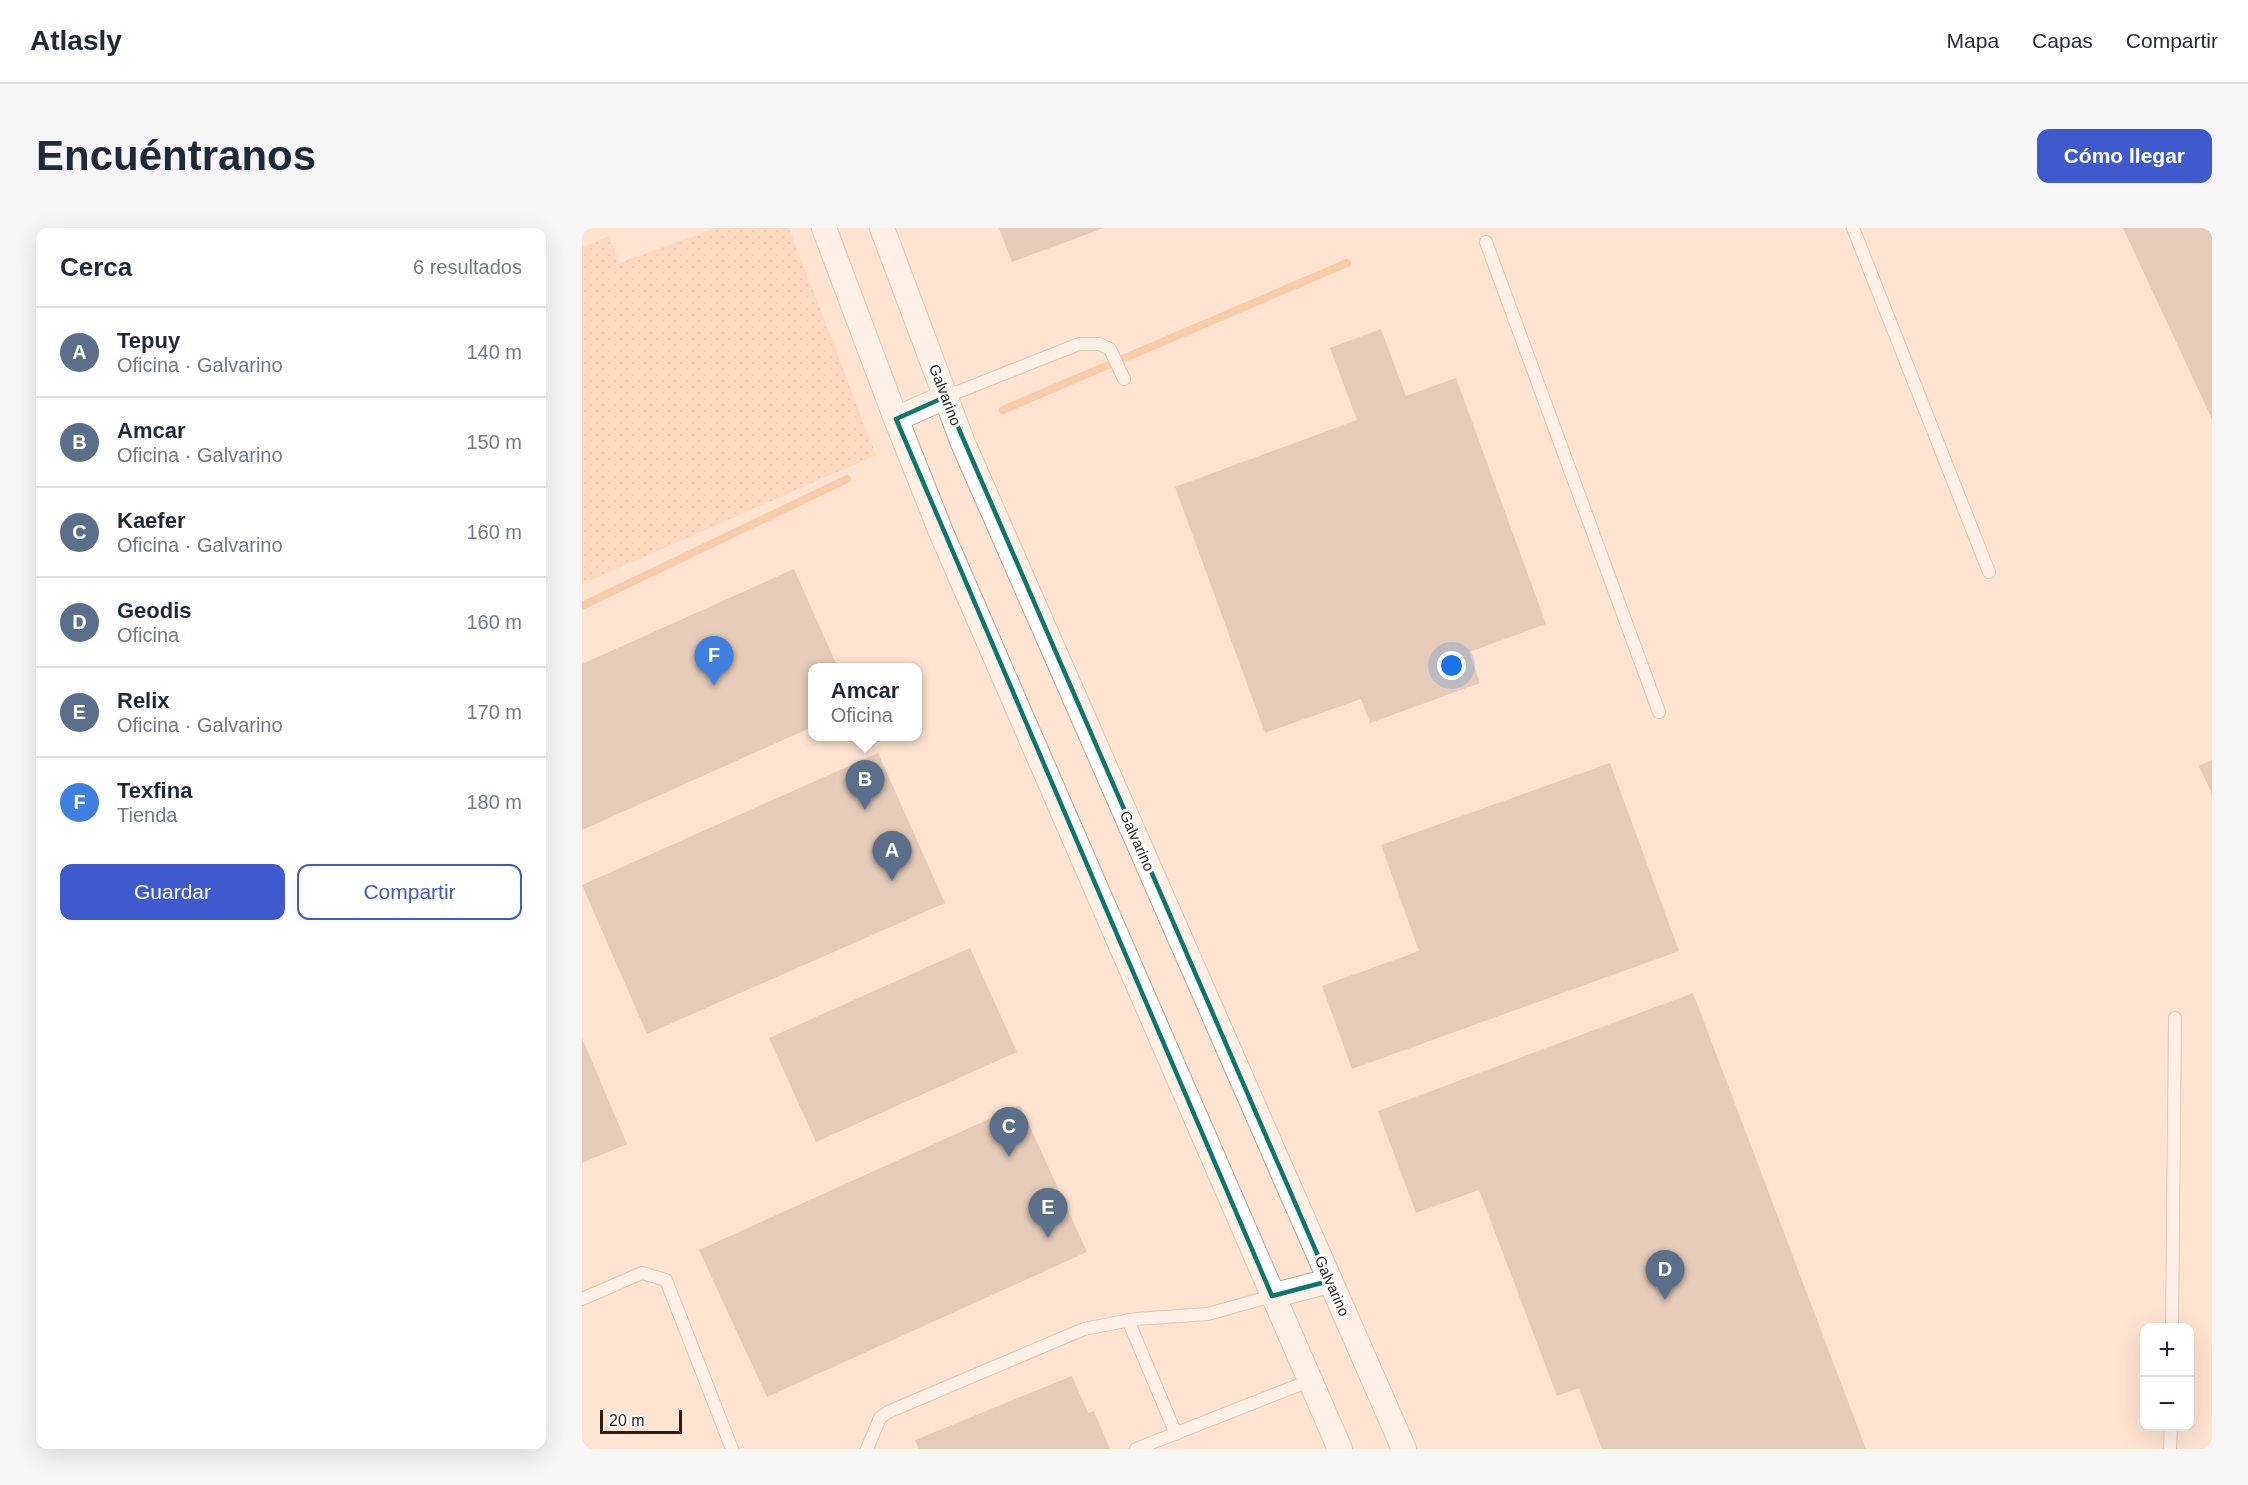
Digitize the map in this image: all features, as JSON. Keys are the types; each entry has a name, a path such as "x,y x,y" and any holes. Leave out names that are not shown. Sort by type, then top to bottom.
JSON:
{"street":[{"path":"824,228 896,419 946,542 1340,1449"},
{"name":"Galvarino","path":"882,228 963,443 1404,1449"},
{"path":"896,419 945,397"},
{"path":"1272,1296 1329,1281"}],"lane":[{"path":"1853,228 1989,572"},
{"path":"1486,242 1659,712"},
{"path":"945,397 1079,344 1099,344 1110,349 1124,379"},
{"path":"2172,1323 2175,1018"},
{"path":"582,1299 642,1273 666,1280 732,1449"},
{"path":"867,1449 880,1418 888,1412 1084,1329 1128,1320 1208,1314 1272,1296"},
{"path":"1128,1320 1176,1434"},
{"path":"1136,1449 1310,1381"},
{"path":"2170,1431 2170,1449"}],"highlighted area":[{"path":"945,397 1329,1281 1272,1296 896,419"}],"shaded area":[{"path":"715,228 789,228 876,455 582,584 582,247 609,236 620,263"}],"building":[{"path":"999,228 1104,228 1012,262"},
{"path":"2123,228 2212,228 2212,419"},
{"path":"1381,329 1406,396 1456,378 1546,624 1469,652 1480,683 1370,723 1361,699 1265,733 1175,487 1357,420 1330,348"},
{"path":"794,569 836,663 808,663 808,729 582,830 582,664"},
{"path":"878,753 945,903 647,1034 582,885"},
{"path":"2212,760 2212,794 2199,766"},
{"path":"1610,763 1679,951 1352,1069 1322,986 1419,951 1381,845"},
{"path":"970,948 1017,1052 816,1142 769,1038"},
{"path":"1693,993 1866,1449 1602,1449 1579,1388 1557,1396 1479,1190 1416,1213 1378,1111"},
{"path":"582,1038 627,1144 582,1163"},
{"path":"1020,1105 1087,1252 767,1397 699,1250"},
{"path":"1072,1376 1088,1413 1094,1411 1110,1449 919,1449 915,1440"}],"waterway":[{"path":"1003,410 1347,263"},
{"path":"582,606 847,479"}],"place":[{"name":"Texfina","path":"714,686"},
{"name":"Amcar","path":"865,810"},
{"name":"Tepuy","path":"892,881"},
{"name":"Kaefer","path":"1009,1157"},
{"name":"Relix","path":"1048,1238"},
{"name":"Geodis","path":"1665,1300"}]}
